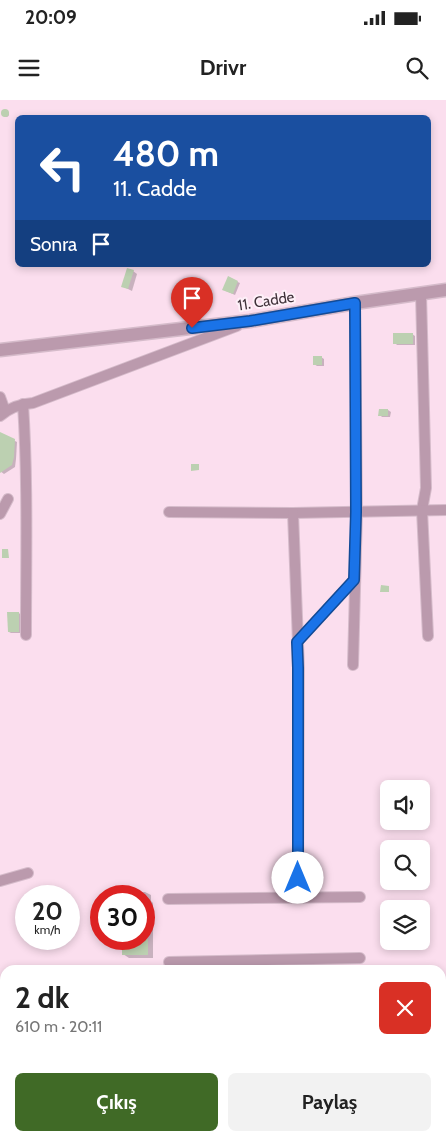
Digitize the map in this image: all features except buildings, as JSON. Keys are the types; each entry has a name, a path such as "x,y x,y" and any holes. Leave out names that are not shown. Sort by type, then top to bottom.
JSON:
{"street":[{"name":"11. Cadde","path":"0,350 250,321 446,290"},
{"path":"421,294 426,488 422,510 428,636"},
{"path":"352,664 356,512 355,303"},
{"path":"0,398 3,414 23,404 34,403 250,321"},
{"path":"23,404 26,438 26,635"},
{"path":"0,514 8,500"},
{"path":"169,512 293,513 446,510"},
{"path":"293,513 298,668 298,897"},
{"path":"297,642 354,580"},
{"path":"0,880 28,873"},
{"path":"168,899 360,897"},
{"path":"169,962 360,958"}],"route":[{"path":"192,328 250,321 355,303 356,512 354,580 297,642 298,878"}]}
